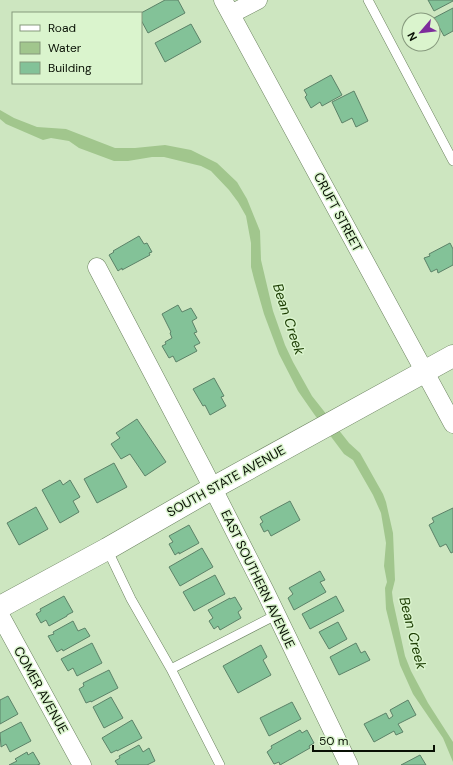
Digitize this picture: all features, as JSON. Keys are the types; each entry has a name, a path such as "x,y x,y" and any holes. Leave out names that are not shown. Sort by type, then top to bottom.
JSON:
{"street":[{"path":"227,7 258,0"},
{"name":"CRUFT STREET","path":"227,7 453,424"},
{"name":"EAST SOUTHERN AVENUE","path":"97,267 213,488 349,765"},
{"name":"SOUTH STATE AVENUE","path":"0,607 453,356"},
{"name":"COMER AVENUE","path":"0,615 82,765"}],"lane":[{"path":"368,0 453,161"},
{"path":"107,549 131,599 171,669 220,765"},
{"path":"171,669 276,615"}],"water":[{"name":"Bean Creek","path":"0,110 14,118 37,127 66,129 115,148 165,145 191,150 217,163 237,182 247,199 260,231 261,260 273,311 285,345 312,396 349,443 360,453 386,502 393,533 395,580 392,592 393,601 405,656 411,671 428,703 453,742 453,762 443,738 413,694 400,665 386,609 385,588 387,582 384,566 386,543 381,513 373,495 353,460 344,454 314,414 298,391 279,354 264,314 254,279 251,267 251,243 246,216 238,202 211,171 201,166 164,157 114,161 79,148 69,141 51,138 43,140 6,124 0,119"}],"building":[{"path":"165,0 178,0 185,13 148,33 142,22 142,12"},
{"path":"428,0 453,0 453,1 434,11"},
{"path":"453,8 453,31 444,36 441,31 441,14"},
{"path":"191,24 201,42 165,62 155,43"},
{"path":"331,75 342,95 322,106 320,102 311,108 305,97 307,95 304,90"},
{"path":"354,91 368,121 356,127 352,118 342,123 332,102"},
{"path":"139,236 144,244 147,243 152,252 149,253 150,255 118,271 109,255 114,252 113,251"},
{"path":"450,243 453,249 453,265 438,273 437,269 431,272 424,258 430,256 429,254"},
{"path":"178,305 182,312 191,308 197,318 192,321 197,332 194,333 200,343 194,346 197,351 176,362 173,356 169,358 162,346 166,344 165,342 172,338 171,332 162,314"},
{"path":"214,378 224,396 221,397 226,406 210,415 205,405 203,406 193,389"},
{"path":"137,419 166,462 145,476 130,454 121,459 111,444 120,438 116,433"},
{"path":"114,463 127,487 97,503 84,479"},
{"path":"60,480 63,485 70,480 80,497 73,501 79,512 60,523 42,490"},
{"path":"290,501 300,520 271,536 268,530 264,532 260,524 263,522 260,517"},
{"path":"36,507 48,529 19,545 7,523"},
{"path":"453,508 453,552 451,553 446,544 440,547 429,525 434,522 432,518"},
{"path":"189,525 199,543 175,555 169,544 173,542 169,536"},
{"path":"202,548 213,567 180,586 169,567"},
{"path":"320,571 325,580 320,582 326,592 294,610 288,598 293,594 289,588"},
{"path":"215,575 225,594 194,611 183,592"},
{"path":"64,596 73,612 49,626 46,620 41,623 36,614 41,611 40,609"},
{"path":"336,596 344,611 310,629 302,614"},
{"path":"235,597 242,609 238,612 241,618 220,630 218,626 214,629 209,621 213,618 208,610 230,598"},
{"path":"73,621 78,631 85,628 90,636 63,651 62,649 57,652 48,636 54,634 53,632"},
{"path":"338,622 347,639 329,649 319,632"},
{"path":"92,643 102,663 77,676 73,668 68,671 61,659"},
{"path":"356,643 361,653 365,651 370,660 339,675 330,657"},
{"path":"261,645 267,657 263,660 271,675 238,693 223,666"},
{"path":"109,670 118,688 91,702 86,703 79,689 84,686 83,683"},
{"path":"8,696 18,714 0,724 0,700"},
{"path":"111,697 123,718 104,728 93,707"},
{"path":"408,700 416,715 398,724 403,732 396,735 394,731 374,742 364,724 386,713 389,719 393,716 390,710"},
{"path":"292,702 301,719 269,736 260,718"},
{"path":"132,720 142,738 111,753 102,738"},
{"path":"21,722 31,741 10,752 6,744 1,747 0,733"},
{"path":"300,730 302,733 307,730 314,743 309,746 310,748 280,765 279,762 274,764 267,752 272,748 271,746"},
{"path":"139,745 143,752 149,748 155,761 147,765 118,765 115,761 120,758 119,756"},
{"path":"27,752 28,755 33,752 40,764 9,765 17,761 15,759"},
{"path":"420,755 426,765 401,765"}]}
